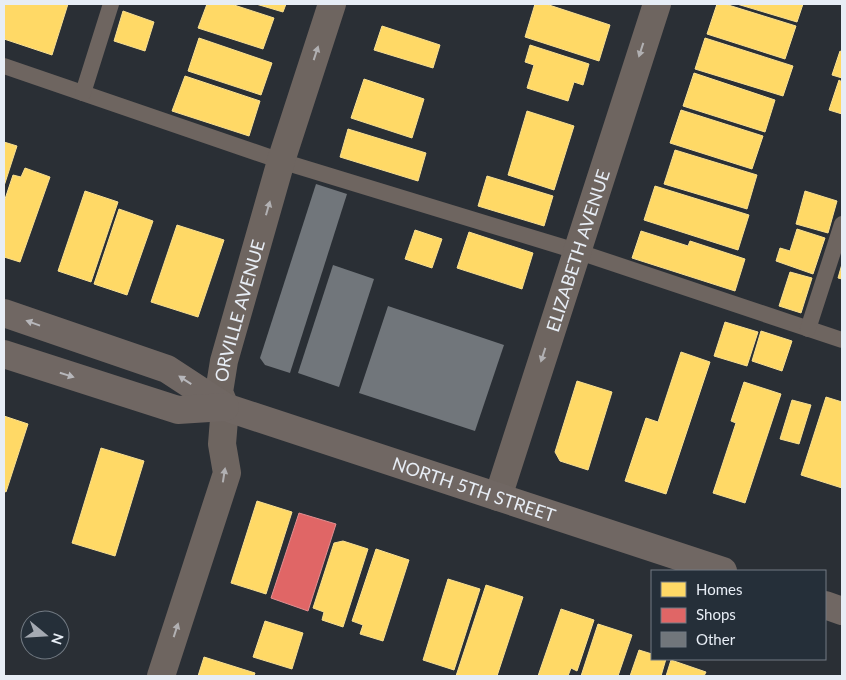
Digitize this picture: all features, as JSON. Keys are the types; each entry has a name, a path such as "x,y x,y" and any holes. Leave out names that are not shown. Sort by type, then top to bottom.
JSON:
{"main road":[{"name":"NORTH 5TH STREET","path":"4,313 167,369 226,407 720,570"},
{"name":"NORTH 5TH STREET","path":"4,354 178,410 226,407"},
{"path":"826,605 842,611"}],"street":[{"name":"ORVILLE AVENUE","path":"161,676 227,473 222,444 226,407 220,392 224,361 281,161 332,4"},
{"name":"ELIZABETH AVENUE","path":"498,497 657,4"}],"lane":[{"path":"83,93 111,4"},
{"path":"4,66 281,161 576,251 842,340"},
{"path":"808,329 842,224"}],"building: Homes":[{"path":"4,4 68,4 52,55 4,39"},
{"path":"207,4 231,4 274,18 263,49 198,28"},
{"path":"256,4 286,4 283,12"},
{"path":"535,4 546,4 610,25 599,61 525,37"},
{"path":"717,4 725,4 796,26 785,59 707,34"},
{"path":"737,4 803,4 797,22"},
{"path":"123,11 154,22 145,51 114,41"},
{"path":"382,26 440,45 433,68 374,50"},
{"path":"199,38 272,63 261,95 188,71"},
{"path":"705,38 793,66 783,96 695,69"},
{"path":"530,45 589,64 583,85 574,82 568,101 527,88 534,65 525,62"},
{"path":"840,51 842,52 842,78 832,75"},
{"path":"694,73 775,100 765,132 683,106"},
{"path":"185,76 260,101 249,136 172,111"},
{"path":"364,79 424,99 412,138 351,118"},
{"path":"839,80 842,82 842,114 829,110"},
{"path":"681,110 763,136 752,169 670,143"},
{"path":"527,111 574,126 554,190 508,175"},
{"path":"348,129 426,153 418,181 340,157"},
{"path":"4,142 17,146 4,186"},
{"path":"675,150 757,175 747,209 664,184"},
{"path":"25,168 50,177 20,262 4,257 4,202 13,175 21,177"},
{"path":"487,176 553,196 544,226 478,206"},
{"path":"655,186 749,215 738,250 644,220"},
{"path":"85,191 118,202 91,282 58,271"},
{"path":"805,191 837,201 828,233 796,224"},
{"path":"119,209 153,221 127,295 94,284"},
{"path":"177,225 224,240 198,317 151,302"},
{"path":"797,229 825,238 813,274 776,261 780,248 790,251"},
{"path":"415,230 442,239 432,268 405,259"},
{"path":"641,231 688,246 690,241 745,259 735,291 632,258"},
{"path":"469,232 533,253 522,289 457,268"},
{"path":"842,264 842,279 838,278"},
{"path":"790,272 812,278 801,313 779,306"},
{"path":"725,322 758,332 747,366 714,356"},
{"path":"761,331 792,341 782,371 752,361"},
{"path":"681,352 710,362 666,494 625,481 646,418 658,422"},
{"path":"577,381 612,392 588,470 560,461 555,452"},
{"path":"744,382 781,394 745,503 713,493 736,423 731,421"},
{"path":"826,397 842,402 842,488 801,475"},
{"path":"792,400 811,405 799,444 780,439"},
{"path":"4,416 28,424 6,492 4,491"},
{"path":"101,448 144,461 115,556 72,543"},
{"path":"257,501 292,512 266,594 231,583"},
{"path":"343,541 368,549 343,627 322,620 324,612 313,608 334,543"},
{"path":"376,549 409,560 383,641 360,634 363,625 352,621"},
{"path":"448,579 480,589 454,670 423,660"},
{"path":"486,585 523,597 497,676 456,676"},
{"path":"561,609 594,620 577,671 571,668 568,676 538,676"},
{"path":"265,621 303,633 292,669 253,657"},
{"path":"598,624 632,635 618,676 581,676"},
{"path":"639,650 651,654 651,660 666,660 661,676 630,676"},
{"path":"204,657 255,673 254,676 198,676"},
{"path":"671,660 706,672 704,676 666,676"}],"building: Shops":[{"path":"299,513 336,524 308,611 271,598"}],"building: Other":[{"path":"316,184 347,194 290,373 265,365 260,358"},
{"path":"333,265 374,279 339,387 298,373"},
{"path":"388,306 504,345 475,431 359,393"}]}
